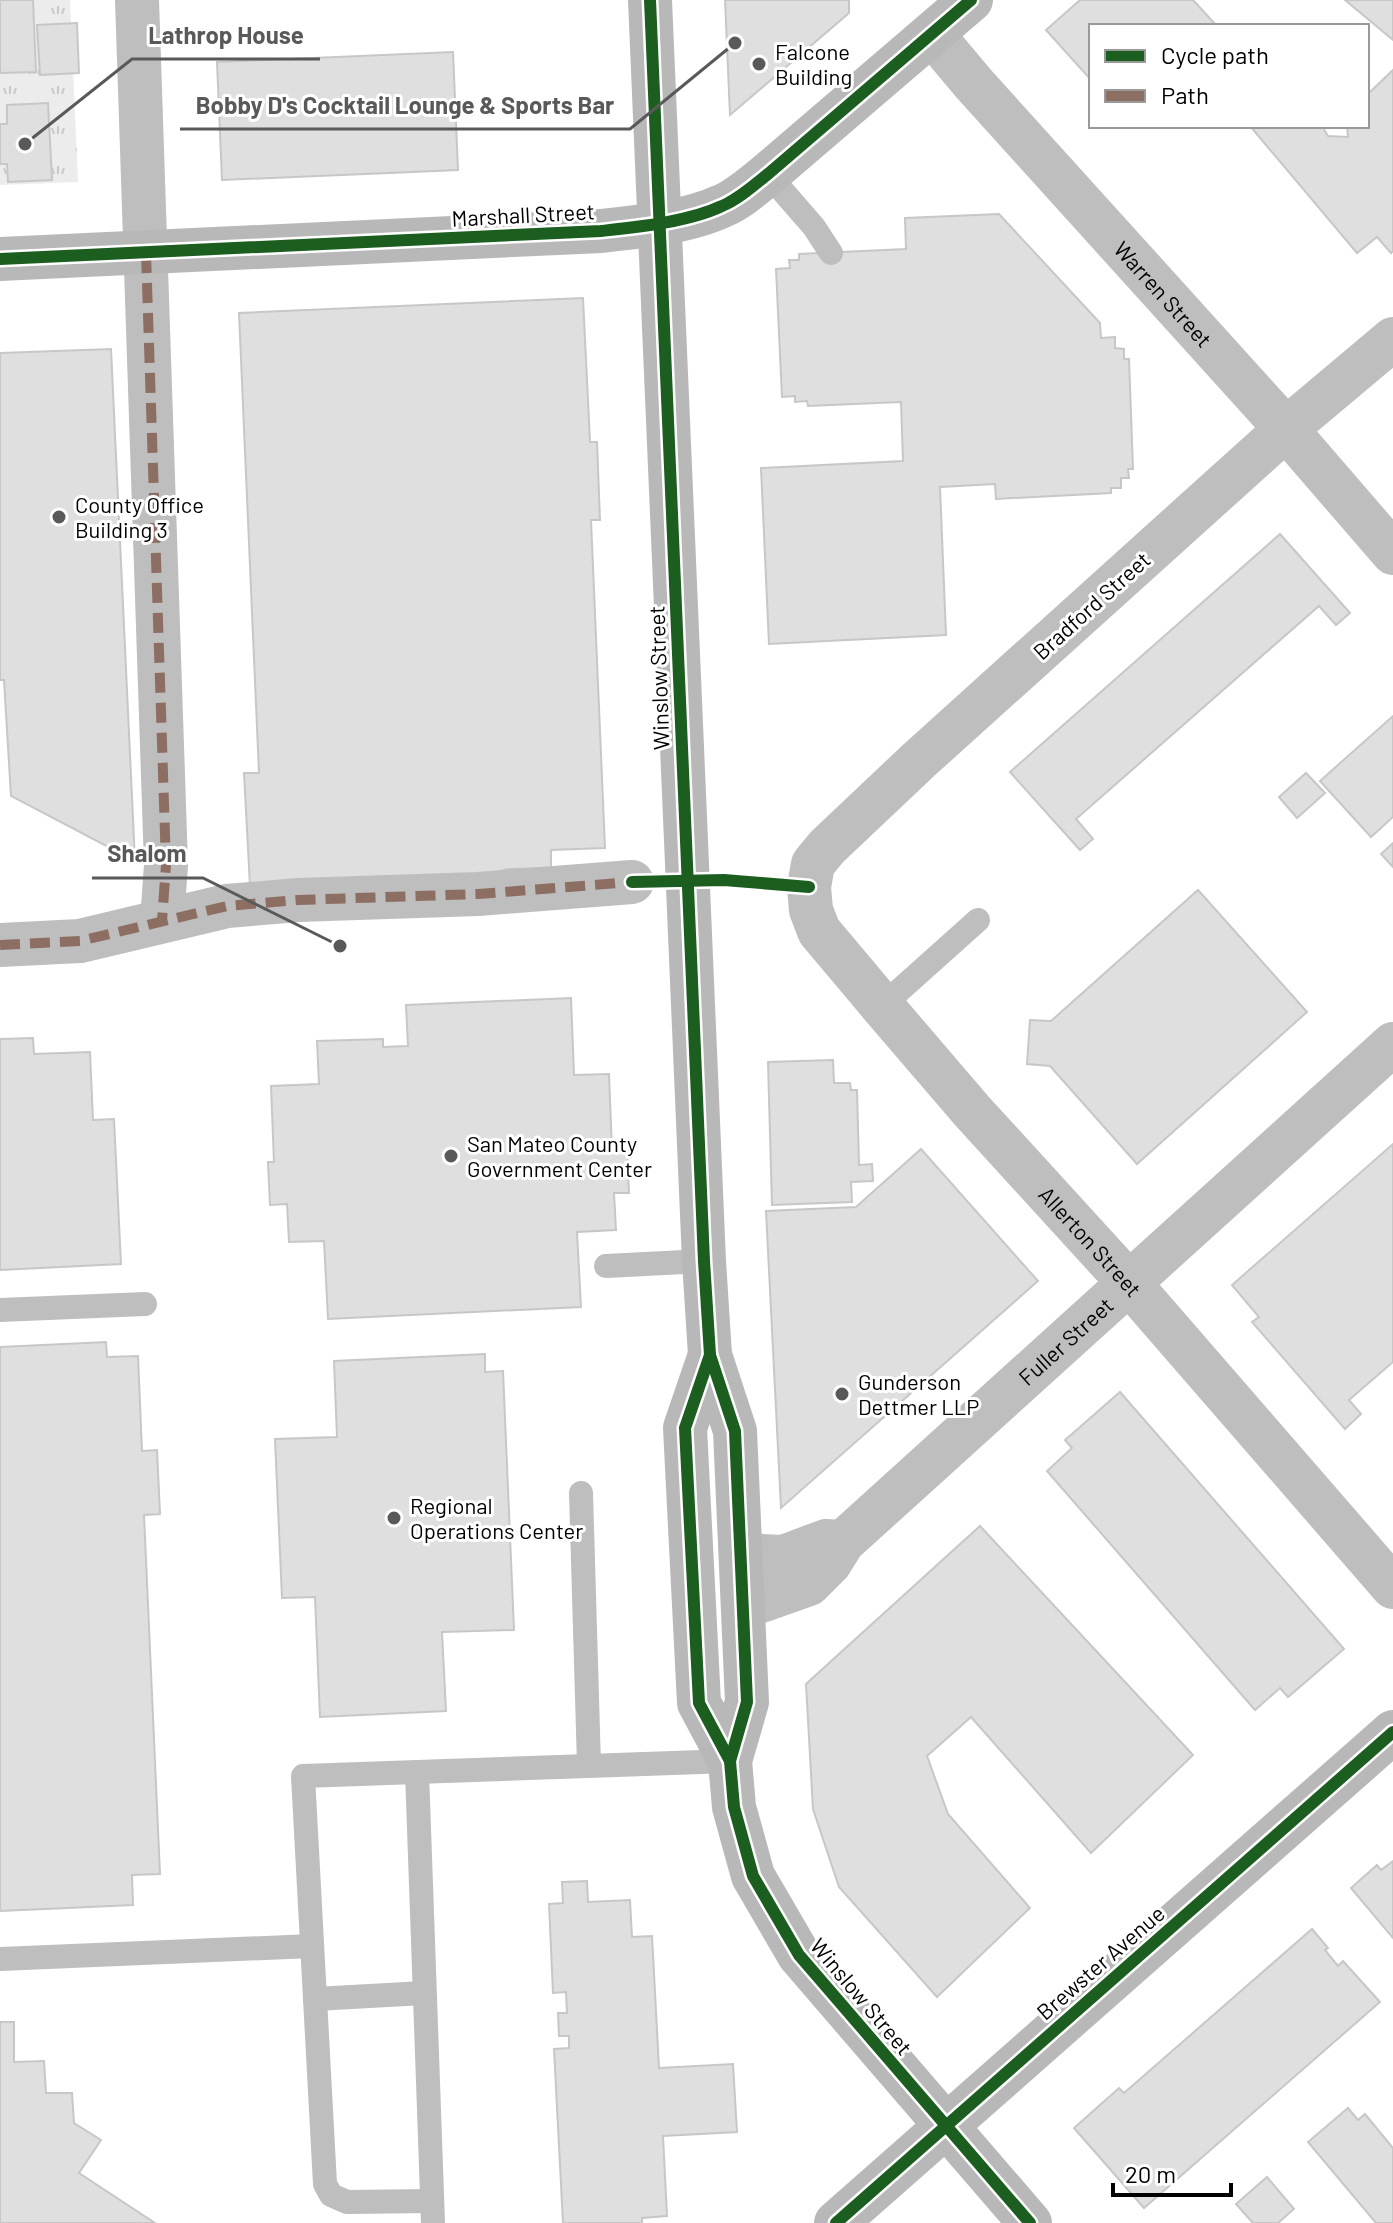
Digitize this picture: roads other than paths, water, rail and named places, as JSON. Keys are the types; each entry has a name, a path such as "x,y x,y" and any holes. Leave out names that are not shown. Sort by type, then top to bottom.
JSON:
{"street":[{"path":"137,0 166,865 162,921"},
{"name":"Winslow Street","path":"650,0 704,1261 710,1355 735,1431 744,1607 747,1702 730,1761 734,1807 753,1876 799,1955 1030,2223"},
{"name":"Marshall Street","path":"0,259 586,232 659,224 722,207 768,174 971,0"},
{"name":"Warren Street","path":"932,34 1393,553"},
{"name":"Bradford Street","path":"809,887 813,864 827,847 919,760 1286,429 1393,339"},
{"path":"0,945 80,941 227,906 298,900 478,894 632,882"},
{"name":"Allerton Street","path":"809,887 811,910 819,931 982,1122 1130,1284 1393,1587"},
{"name":"Fuller Street","path":"744,1607 809,1584 830,1563 843,1542 1393,1044"},
{"name":"Winslow Street","path":"710,1355 685,1428 699,1703 730,1761"},
{"path":"741,1555 783,1557 826,1541 843,1542"},
{"name":"Brewster Avenue","path":"836,2223 1393,1732"}],"lane":[{"path":"768,174 814,227 831,253"},
{"path":"882,1006 978,920"},
{"path":"606,1266 704,1261"},
{"path":"0,1310 145,1304"},
{"path":"581,1493 589,1765"},
{"path":"417,1772 432,2212 347,2202 331,2195 325,2184 303,1776 730,1761"},
{"path":"0,1959 312,1946"},
{"path":"315,1999 424,1993"}],"place":[{"name":"Bobby D's Cocktail Lounge & Sports Bar","path":"735,43"},
{"name":"Falcone Building","path":"759,64"},
{"name":"Lathrop House","path":"25,144"},
{"name":"County Office Building 3","path":"59,517"},
{"name":"Shalom","path":"340,946"},
{"name":"San Mateo County Government Center","path":"451,1156"},
{"name":"Gunderson Dettmer LLP","path":"842,1394"},
{"name":"Regional Operations Center","path":"394,1518"}]}
